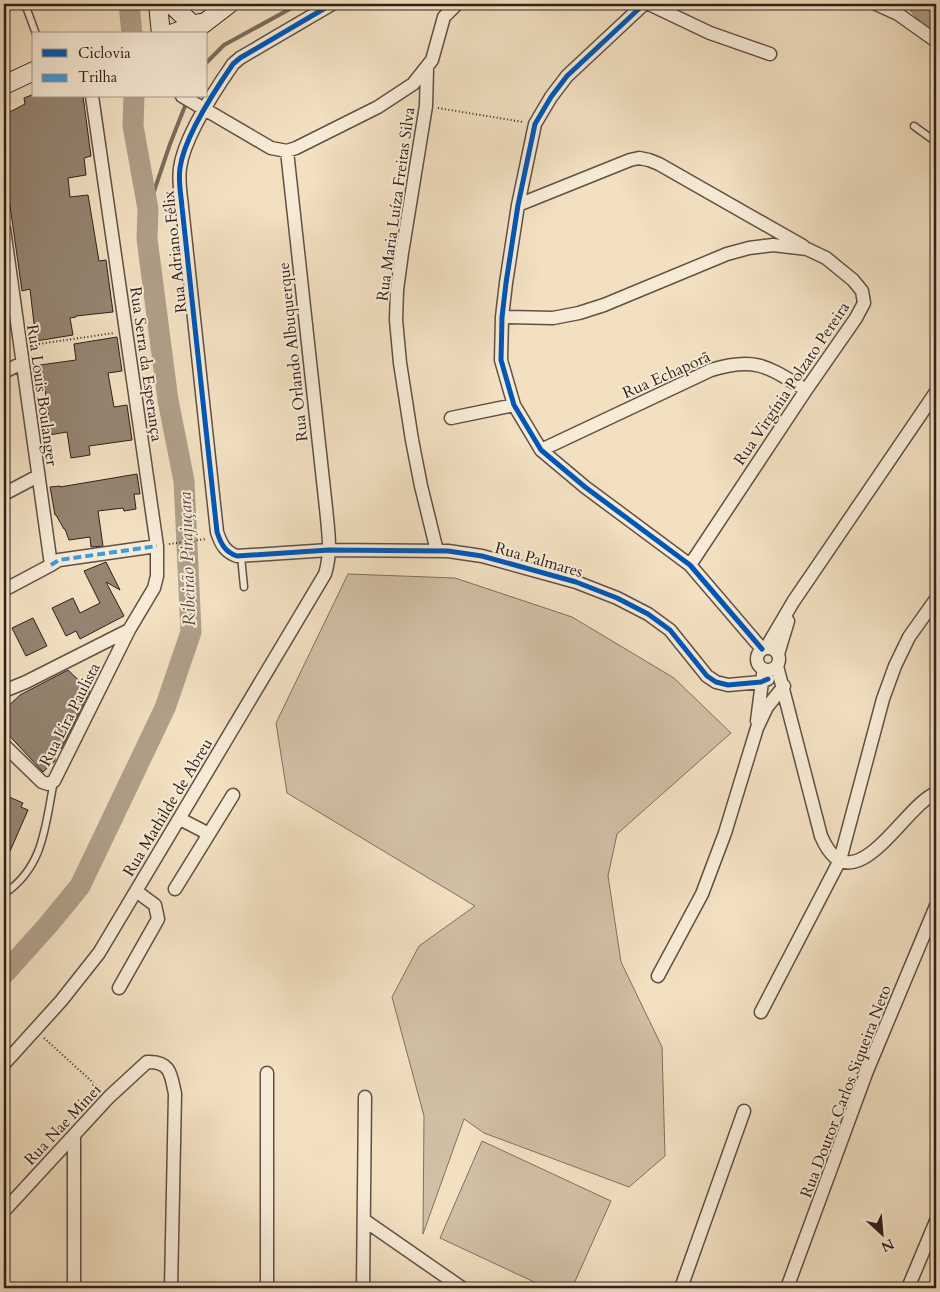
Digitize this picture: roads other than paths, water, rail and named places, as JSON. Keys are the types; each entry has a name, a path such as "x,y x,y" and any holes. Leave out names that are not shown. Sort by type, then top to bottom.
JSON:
{"main road":[{"path":"158,4 161,32"},
{"path":"171,4 194,29"},
{"path":"180,32 194,29 228,4"},
{"path":"4,85 32,72"},
{"path":"4,96 32,83"}],"street":[{"name":"Rua Adriano Félix","path":"239,556 230,554 225,549 217,532 180,168 184,150 203,109 233,64 332,4"},
{"path":"185,98 271,148 287,151 332,131 378,107 413,84 432,60 444,17 457,4"},
{"path":"644,4 567,76 551,97 535,124 518,206 502,317 501,360 514,404 541,450 585,487 690,565 720,598 762,652"},
{"path":"649,4 710,33 770,54"},
{"path":"876,4 898,14 936,41"},
{"name":"Rua Maria Luíza Freitas Silva","path":"427,68 426,106 402,253 397,290 396,320 400,363 412,440 423,496 437,551"},
{"name":"Rua Serra da Esperança","path":"92,98 126,331 162,545 158,576 154,588 129,630"},
{"name":"Rua Orlando Albuquerque","path":"287,151 330,550"},
{"path":"518,206 609,168 639,158 658,164 807,248"},
{"name":"Rua Louis Boulanger","path":"4,229 52,565"},
{"name":"Rua Virgínia Polzato Pereira","path":"502,317 553,318 579,313 604,305 727,254 749,248 774,245 807,248 826,258 843,271 862,291 864,297 862,307 856,318 690,565"},
{"path":"4,372 22,363"},
{"name":"Rua Echaporã","path":"541,450 711,370 730,364 751,363 768,367 806,390"},
{"path":"936,392 793,602 762,652 758,666 769,670 779,691 790,719 821,836 828,851 840,860 854,862 865,858 878,848 920,804 936,793"},
{"path":"451,418 514,404"},
{"path":"4,494 38,476"},
{"path":"4,590 59,560 162,545"},
{"name":"Rua Palmares","path":"239,556 330,550 437,551 482,556 576,582 648,614 670,630 707,676 716,682 728,685 769,670"},
{"name":"Rua Mathilde de Abreu","path":"4,1064 61,1001 99,952 325,574 330,550"},
{"path":"761,1012 840,860 883,699 895,666 909,637 936,599"},
{"path":"769,670 793,602"},
{"path":"4,691 26,682 129,630"},
{"name":"Rua Lira Paulista","path":"4,745 42,782 48,784 54,781 129,630"},
{"path":"658,976 702,894 725,833 757,728 773,649 762,652"},
{"path":"757,728 779,691"},
{"path":"175,889 233,795"},
{"path":"180,819 209,834"},
{"path":"119,988 158,919 155,905 136,891"},
{"name":"Rua Doutor Carlos Siqueira Neto","path":"787,1288 867,1071 936,906"},
{"name":"Rua Nae Minei","path":"4,1211 108,1096 147,1062 156,1062 164,1065 170,1072 175,1094 171,1288"},
{"path":"267,1073 267,1288"},
{"path":"362,1288 365,1097"},
{"path":"681,1288 744,1111"},
{"path":"74,1135 74,1288"},
{"path":"364,1220 462,1288"},
{"path":"908,1288 936,1222"}],"lane":[{"path":"25,4 35,32"},
{"path":"914,126 936,142"},
{"path":"239,556 244,587"},
{"path":"4,894 17,885 31,867 40,849 54,781"}],"waterway":[{"name":"Ribeirão Pirajuçara","path":"129,4 132,32"},
{"path":"208,61 224,45 299,4"},
{"name":"Ribeirão Pirajuçara","path":"4,974 80,886 165,708 191,632 184,481 168,400 147,239 148,209 133,126 134,98"},
{"path":"148,209 187,101"}]}
